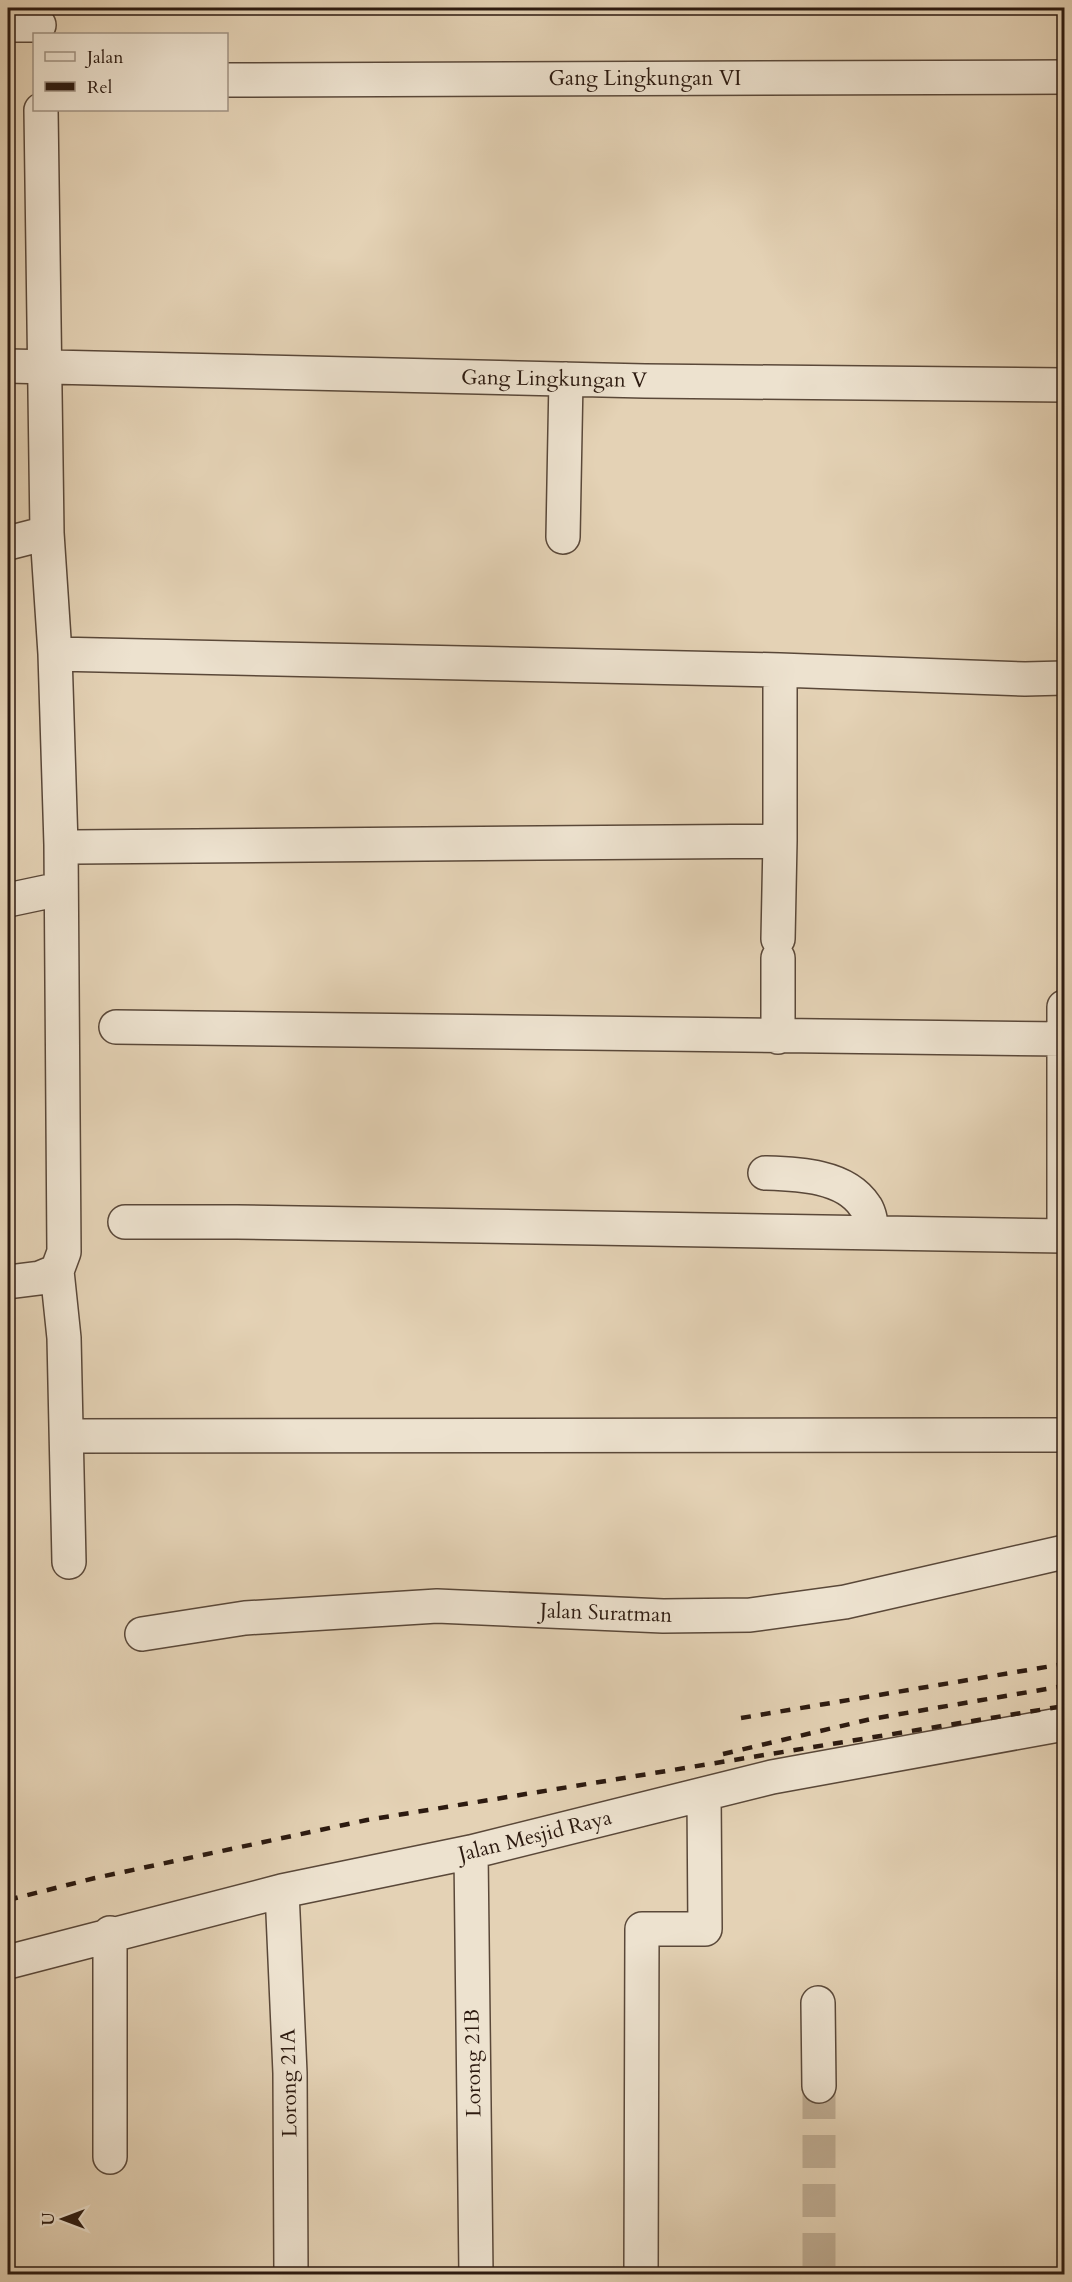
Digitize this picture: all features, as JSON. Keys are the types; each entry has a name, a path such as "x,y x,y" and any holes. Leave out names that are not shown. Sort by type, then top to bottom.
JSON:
{"street":[{"name":"Gang Lingkungan VI","path":"228,80 1065,77"},
{"path":"41,111 46,533 55,654 62,845 60,889 64,1027 61,1262 68,1436 69,1562"},
{"name":"Gang Lingkungan V","path":"8,366 566,379 1065,385"},
{"path":"563,537 566,379"},
{"path":"8,543 46,533"},
{"path":"55,654 780,670 1025,679 1065,678"},
{"path":"778,1036 780,670"},
{"path":"62,845 74,847 780,841"},
{"path":"8,900 60,889"},
{"path":"1065,1007 1065,1221"},
{"path":"116,1027 1064,1039"},
{"path":"765,1173 811,1175 848,1190 866,1206 873,1233"},
{"path":"125,1222 1065,1236"},
{"path":"8,1282 40,1278 61,1262"},
{"path":"68,1436 1065,1435"},
{"name":"Jalan Suratman","path":"142,1634 245,1618 437,1606 663,1616 750,1615 844,1602 1065,1552"},
{"name":"Jalan Mesjid Raya","path":"8,1962 282,1891 471,1852 772,1777 1065,1724"},
{"path":"641,2274 642,1929 705,1929 704,1794"},
{"name":"Lorong 21B","path":"471,1852 476,2274"},
{"name":"Lorong 21A","path":"282,1891 290,2073 291,2274"},
{"path":"110,1934 110,2157"},
{"path":"818,2003 819,2086"}],"tunnel":[{"path":"819,2086 819,2274"}],"railway":[{"path":"741,1718 1064,1664"},
{"path":"723,1754 871,1719 1064,1686"},
{"path":"8,1900 95,1878 367,1820 1064,1706"}]}
